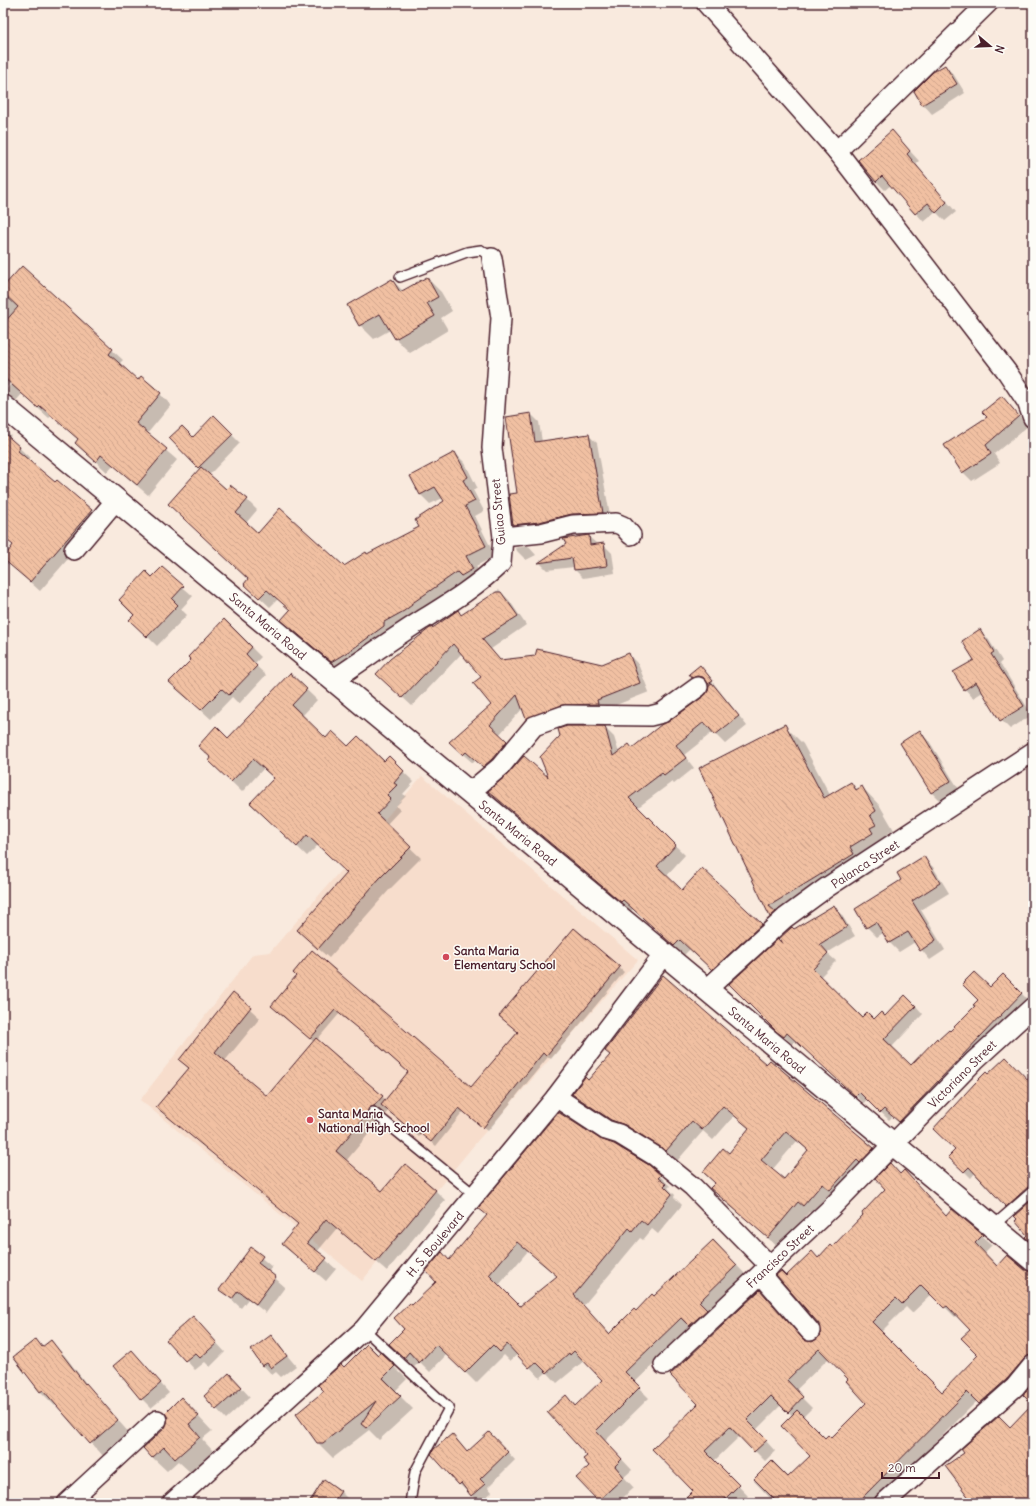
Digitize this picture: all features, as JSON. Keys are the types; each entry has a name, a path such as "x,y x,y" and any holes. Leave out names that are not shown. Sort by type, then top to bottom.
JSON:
{"main road":[{"name":"Santa Maria Road","path":"3,406 1033,1260"}],"street":[{"path":"706,3 837,151 1007,372 1027,402 1033,418"},
{"path":"837,151 988,3"},
{"name":"Guiao Street","path":"333,680 423,620 460,598 501,563 503,537 492,448 501,318 492,258"},
{"path":"74,550 116,500"},
{"path":"503,537 541,533 574,526 616,523 623,526 631,535"},
{"path":"469,793 500,767 534,726 565,715 656,715 662,713 698,687"},
{"name":"Palanca Street","path":"707,989 785,918 826,888 870,861 1033,752"},
{"name":"H. S. Boulevard","path":"172,1503 364,1329 476,1196 556,1097 664,954"},
{"name":"Victoriano Street","path":"894,1144 975,1060 1033,1007"},
{"path":"556,1097 606,1130 619,1134 655,1156 693,1187 765,1270 810,1331"},
{"name":"Francisco Street","path":"664,1365 830,1209 894,1144"},
{"path":"884,1503 1015,1387 1033,1365"},
{"path":"67,1503 157,1420"}],"lane":[{"path":"400,277 467,252 481,250 492,258"},
{"path":"372,1112 476,1196"},
{"path":"993,1226 1033,1191"},
{"path":"364,1329 449,1408 415,1472 410,1503"}],"shaded area":[{"path":"422,776 638,960 479,1139 362,1281 140,1100 253,954 270,952"}],"building":[{"path":"945,65 957,84 922,105 914,91 933,72"},
{"path":"892,130 910,151 907,154 947,202 936,213 928,203 915,214 882,176 876,182 858,160"},
{"path":"22,266 113,349 109,354 138,380 141,376 161,393 136,423 167,449 137,485 101,455 96,462 75,443 78,439 40,406 38,408 3,377 3,324 18,307 3,293 3,287"},
{"path":"427,277 438,297 427,303 435,316 395,339 380,314 359,326 347,305 392,279 400,292"},
{"path":"1002,396 1019,416 986,445 991,454 962,473 944,445 987,417 982,412"},
{"path":"531,413 535,442 589,434 603,513 572,514 539,522 513,525 509,494 517,493 506,417"},
{"path":"214,415 233,434 198,468 169,438 182,426 193,437"},
{"path":"3,432 20,447 18,451 55,482 57,480 92,510 30,582 3,559 13,545 3,537"},
{"path":"455,452 468,477 463,480 475,501 465,506 486,546 466,556 473,569 461,576 457,572 411,604 412,605 404,611 384,622 384,626 354,648 331,662 281,620 290,610 267,590 259,598 244,584 248,579 168,504 201,467 226,489 230,485 248,499 236,513 258,533 280,508 344,566 366,552 367,554 419,527 415,520 444,501 435,487 420,495 410,476"},
{"path":"589,535 590,545 604,543 607,566 574,570 572,558 538,563 566,544 563,539"},
{"path":"162,567 184,586 172,599 178,605 147,637 129,620 134,615 119,600 146,571 152,577"},
{"path":"496,592 501,592 518,616 482,639 500,660 535,656 537,649 602,664 629,653 640,683 597,700 598,704 562,705 526,719 517,695 490,725 507,741 483,767 466,752 463,755 449,742 491,705 473,683 481,677 453,644 402,698 376,674 390,659 430,628 434,627 458,610 461,615"},
{"path":"224,619 252,647 246,654 257,666 229,695 222,689 201,710 169,682 191,660 188,657"},
{"path":"980,629 994,652 991,654 1024,706 1000,721 976,682 964,690 953,672 974,660 962,641"},
{"path":"700,665 713,681 708,684 703,677 697,676 692,678 689,674"},
{"path":"290,673 307,689 292,705 326,738 332,731 348,746 358,736 384,761 389,756 404,771 394,783 397,785 387,795 391,799 377,814 411,847 379,879 318,949 297,930 347,873 307,835 297,847 250,803 274,778 253,759 231,782 209,761 211,758 198,746 216,726 228,738"},
{"path":"712,683 739,716 715,735 704,722 676,745 686,758 664,775 662,773 629,798 676,845 657,866 682,890 702,868 762,924 712,970 680,940 674,946 623,900 621,902 488,791 507,775 524,756 548,777 540,757 560,736 558,729 567,726 605,726 613,756 629,744 632,748 662,724 668,722 704,696 708,691 709,685"},
{"path":"785,724 824,798 851,782 856,790 862,786 876,811 870,815 876,825 870,828 873,833 850,847 854,854 769,906 776,912 770,917 699,768"},
{"path":"920,730 951,781 931,793 900,743"},
{"path":"924,856 940,883 912,901 936,940 920,951 908,932 889,943 876,922 866,928 855,909 901,880 897,873"},
{"path":"834,905 847,927 820,944 828,953 813,969 862,1017 867,1012 874,1019 881,1012 885,1016 905,995 916,1006 884,1039 911,1065 937,1038 938,1040 949,1030 950,1031 975,1006 973,1005 978,1000 962,984 974,972 990,987 1003,974 1022,993 899,1122 884,1109 880,1113 859,1092 855,1096 787,1033 784,1037 777,1032 729,984 778,939 783,944 780,938 792,927 794,929"},
{"path":"574,928 620,967 546,1056 543,1053 483,1128 459,1108 431,1142 417,1131 415,1133 381,1105 408,1072 373,1041 335,1010 310,1039 271,1006 296,976 293,973 312,950 471,1087 518,1032 499,1016"},
{"path":"663,975 766,1064 770,1060 874,1148 860,1163 857,1160 830,1190 822,1184 803,1206 798,1202 768,1238 710,1188 715,1183 703,1172 723,1148 729,1153 749,1128 723,1106 702,1130 692,1121 666,1151 625,1125 611,1120 572,1094 585,1077 588,1080 610,1055 605,1051","holes":["786,1131 808,1150 784,1179 761,1160"]},
{"path":"233,992 251,1007 215,1052 267,1096 316,1038 383,1096 374,1106 369,1108 367,1114 336,1151 382,1191 405,1164 436,1190 376,1262 326,1219 307,1243 327,1258 315,1272 282,1244 298,1224 156,1107 189,1068 179,1060"},
{"path":"1006,1057 1033,1085 1033,1185 1029,1186 1006,1207 969,1167 964,1172 948,1157 955,1150 933,1129 986,1072 988,1074"},
{"path":"558,1112 600,1139 614,1144 649,1165 661,1175 658,1178 666,1184 664,1186 672,1194 647,1225 641,1220 632,1231 629,1228 574,1295 609,1334 634,1309 636,1311 652,1294 654,1296 713,1240 737,1265 699,1302 707,1310 689,1326 681,1318 625,1372 640,1387 596,1431 622,1459 615,1466 624,1477 598,1501 576,1478 589,1466 583,1459 587,1456 547,1412 566,1395 575,1406 602,1380 574,1351 570,1355 569,1353 547,1373 536,1362 529,1368 507,1344 500,1352 493,1345 465,1373 436,1345 419,1363 409,1352 404,1358 389,1344 404,1329 394,1318 410,1303 412,1305 436,1282 426,1271 442,1252 449,1260 487,1215 478,1208","holes":["517,1242 557,1276 520,1306 489,1275"]},
{"path":"890,1163 900,1174 904,1170 946,1216 952,1209 983,1235 975,1243 997,1266 1007,1255 1025,1270 1033,1272 1033,1354 1025,1358 1007,1379 979,1404 967,1392 857,1503 778,1503 754,1479 772,1461 788,1477 810,1456 781,1426 797,1410 825,1438 828,1435 831,1438 866,1403 846,1381 848,1379 819,1349 787,1380 803,1397 788,1413 771,1396 747,1420 767,1440 754,1452 730,1427 705,1451 739,1485 721,1503 681,1503 693,1491 652,1449 698,1404 670,1375 760,1290 802,1338 812,1342 817,1339 820,1334 819,1324 776,1275 781,1271 786,1276 812,1251 818,1258 830,1245 832,1247 863,1215 862,1213 885,1189 875,1178","holes":["921,1285 944,1308 947,1306 970,1330 961,1338 978,1355 942,1392 872,1322 896,1298 902,1304"]},
{"path":"1033,1199 1033,1244 1025,1237 1027,1235 1015,1221 1017,1219 1014,1216"},
{"path":"251,1247 263,1256 258,1263 276,1277 256,1304 238,1291 232,1299 219,1290"},
{"path":"193,1316 217,1343 200,1358 195,1353 185,1361 166,1340"},
{"path":"271,1335 287,1356 271,1368 267,1363 262,1366 251,1350"},
{"path":"36,1339 42,1347 51,1340 85,1384 86,1383 118,1420 90,1444 43,1390 40,1392 13,1357"},
{"path":"367,1344 378,1355 380,1352 395,1366 383,1378 401,1396 366,1428 361,1424 376,1401 323,1443 317,1443 296,1414 324,1391 318,1385 341,1364 344,1367"},
{"path":"132,1350 161,1383 141,1400 113,1366"},
{"path":"229,1373 242,1387 216,1410 204,1396"},
{"path":"1033,1382 1033,1503 973,1503 945,1466 964,1453 961,1449 999,1416 1010,1427 1032,1404 1023,1395"},
{"path":"181,1397 199,1416 189,1424 200,1437 175,1459 164,1447 152,1458 143,1448 165,1428 168,1418 165,1413"},
{"path":"489,1432 508,1452 480,1479 485,1484 471,1496 461,1483 459,1485 431,1454 434,1449 452,1434 467,1452"},
{"path":"324,1479 341,1491 333,1503 309,1503"}],"place":[{"name":"Santa Maria Elementary School","path":"446,957"},
{"name":"Santa Maria National High School","path":"310,1120"}]}
